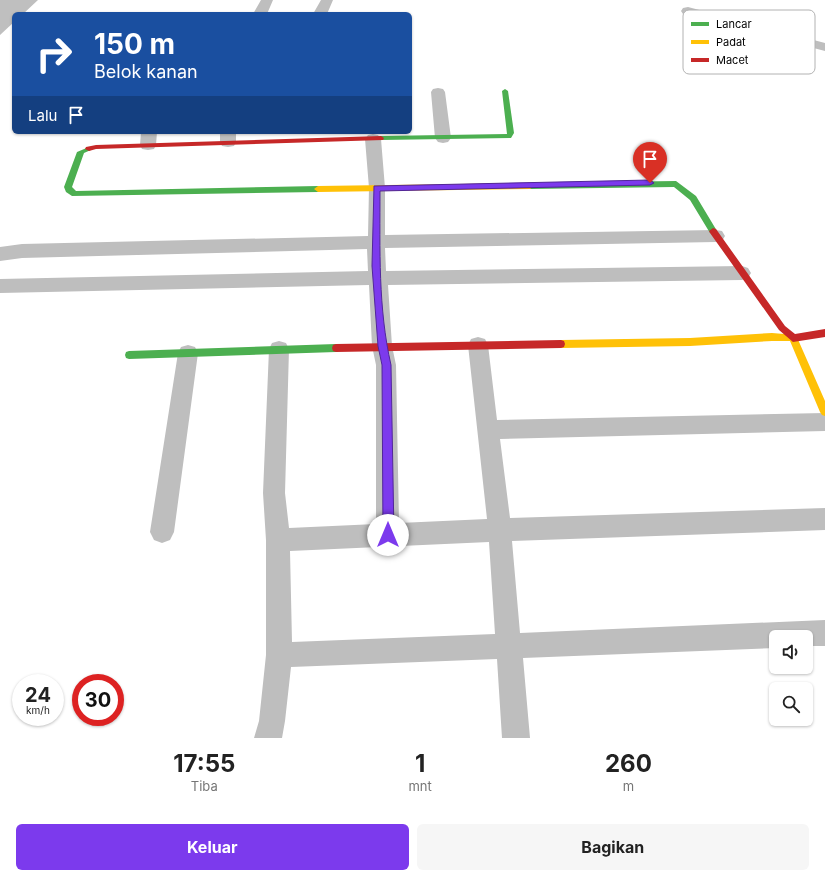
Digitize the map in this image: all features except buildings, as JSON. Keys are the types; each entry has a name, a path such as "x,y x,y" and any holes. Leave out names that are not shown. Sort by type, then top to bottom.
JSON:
{"street":[{"path":"261,12 267,0"},
{"path":"321,12 327,0"},
{"path":"815,44 825,47"},
{"path":"505,91 511,134 509,136 373,139 296,136 148,138 96,147 81,152 68,187 69,190 75,194 676,184 693,198 716,236 742,273 782,328 793,338 825,412"},
{"path":"438,92 443,138"},
{"path":"373,139 377,188 376,266 382,346 386,365 388,535"},
{"path":"0,254 22,251 376,242 716,236"},
{"path":"0,286 378,278 742,273"},
{"path":"129,355 382,346 690,342 772,337 793,338 825,333"},
{"path":"478,345 500,530 516,738"},
{"path":"268,738 272,721 279,655 278,540 274,493 279,349"},
{"path":"162,532 188,353"},
{"path":"489,430 825,422"},
{"path":"278,540 500,530 825,519"},
{"path":"279,655 825,633"}],"shaded area":[{"path":"0,0 38,0 25,12 12,12 12,24 0,35"}],"traffic: fast":[{"path":"381,138 509,136 511,133 505,91"},
{"path":"89,149 81,152 68,187 69,190 75,194 318,189"},
{"path":"530,186 676,184 693,198 713,231"},
{"path":"129,355 336,348"}],"traffic: slow":[{"path":"318,189 530,186"},
{"path":"561,344 690,342 772,337 793,338 825,412"}],"traffic: jam":[{"path":"89,149 96,147 381,138"},
{"path":"713,231 782,328 793,338 825,333"},
{"path":"336,348 561,344"}],"route":[{"path":"388,535 386,365 382,346 376,266 377,188 650,183"}]}
